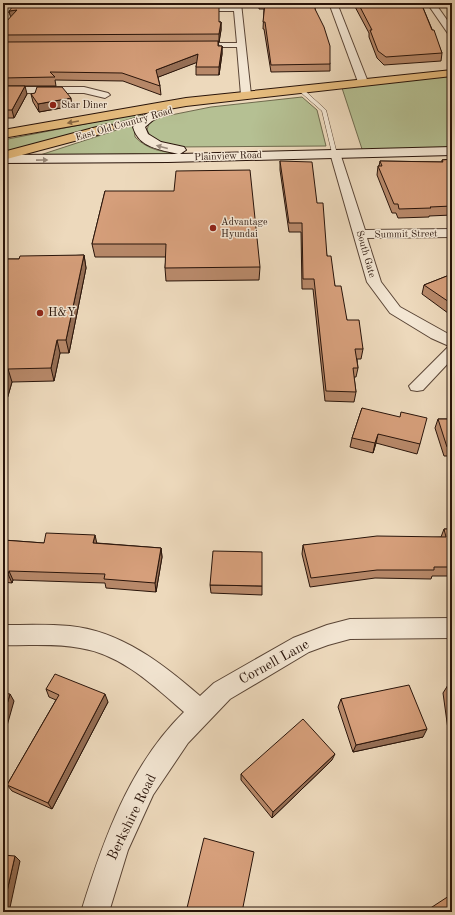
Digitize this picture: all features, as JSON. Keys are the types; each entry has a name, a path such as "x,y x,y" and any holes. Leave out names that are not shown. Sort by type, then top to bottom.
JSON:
{"main road":[{"name":"East Old Country Road","path":"3,134 186,102 452,73"},
{"name":"East Old Country Road","path":"3,156 49,145 153,115 246,95"},
{"path":"153,115 141,124 139,132 145,139 157,145 192,151 284,154"},
{"name":"Plainview Road","path":"3,159 168,158 452,151"}],"street":[{"path":"333,3 363,82"},
{"path":"431,3 452,33"},
{"path":"190,10 237,6 246,95"},
{"path":"3,10 42,10"},
{"path":"186,45 240,45"},
{"path":"3,90 34,92 84,90 105,95"},
{"name":"South Gate","path":"335,153 374,282 395,310 436,335 452,342"},
{"name":"Summit Street","path":"360,234 452,233"},
{"path":"417,386 452,350"},
{"name":"Cornell Lane","path":"201,712 222,691 301,645 327,635 350,629 452,628"},
{"path":"3,635 62,636 91,640 121,652 150,668 201,712"},
{"name":"Berkshire Road","path":"95,912 115,847 144,786 179,734 201,712"}],"lane":[{"path":"300,89 324,110 335,153"}],"green space":[{"path":"452,73 452,151 363,152 341,85"},
{"path":"302,97 317,110 326,146 173,147 154,139 147,130 149,123 161,117 211,107"},
{"path":"141,113 143,115 61,140 3,152 3,140"},
{"path":"132,125 134,126 135,137 145,145 162,151 181,154 181,156 31,158"}],"building":[{"path":"265,3 315,3 315,9 324,27 330,46 330,64 271,65 265,22 263,22"},
{"path":"358,3 421,3 432,30 434,30 442,53 386,57 378,51 370,30 372,30"},
{"path":"219,5 219,22 221,22 219,34 3,35 3,25 17,10 9,11 13,6"},
{"path":"218,41 218,46 222,46 219,67 196,67 198,54 156,70 160,86 122,73 50,72 55,77 3,78 3,42"},
{"path":"3,86 25,86 12,110 3,110"},
{"path":"37,87 62,87 71,98 38,104 31,94 35,93"},
{"path":"452,159 452,206 430,207 431,208 399,209 398,204 394,204 378,166 382,166 380,161 443,162 442,160"},
{"path":"280,161 312,162 317,203 323,203 327,256 331,256 335,286 341,286 347,320 359,320 363,349 355,349 358,368 353,368 356,392 326,391 314,279 303,279 302,223 289,223"},
{"path":"250,170 260,267 165,268 166,244 92,244 105,191 174,191 176,171"},
{"name":"H&Y","path":"84,255 66,340 57,340 51,368 8,369 3,385 3,259 19,259 20,256"},
{"path":"452,274 452,304 424,285"},
{"path":"362,408 400,417 401,412 427,418 420,444 378,434 375,443 352,438"},
{"path":"438,419 452,419 452,447 447,447"},
{"path":"444,529 452,529 452,567 434,567 434,570 377,570 311,578 303,545 377,536 446,537"},
{"path":"46,533 95,535 93,543 161,548 155,583 104,579 105,574 9,571 8,574 3,573 3,540 44,543"},
{"path":"213,551 262,552 262,586 210,585"},
{"path":"55,674 105,694 48,803 7,785 59,695 46,689"},
{"path":"409,685 427,729 356,745 341,699"},
{"path":"448,685 452,685 452,715"},
{"path":"3,693 10,694 3,718"},
{"path":"303,719 335,754 273,812 241,774"},
{"path":"204,838 254,852 242,912 186,912"},
{"path":"3,855 15,856 3,909"},
{"path":"452,894 452,912 430,912 429,909"}],"place":[{"name":"Star Diner","path":"53,105"},
{"name":"Advantage Hyundai","path":"213,228"},
{"name":"H&Y","path":"40,313"}]}
